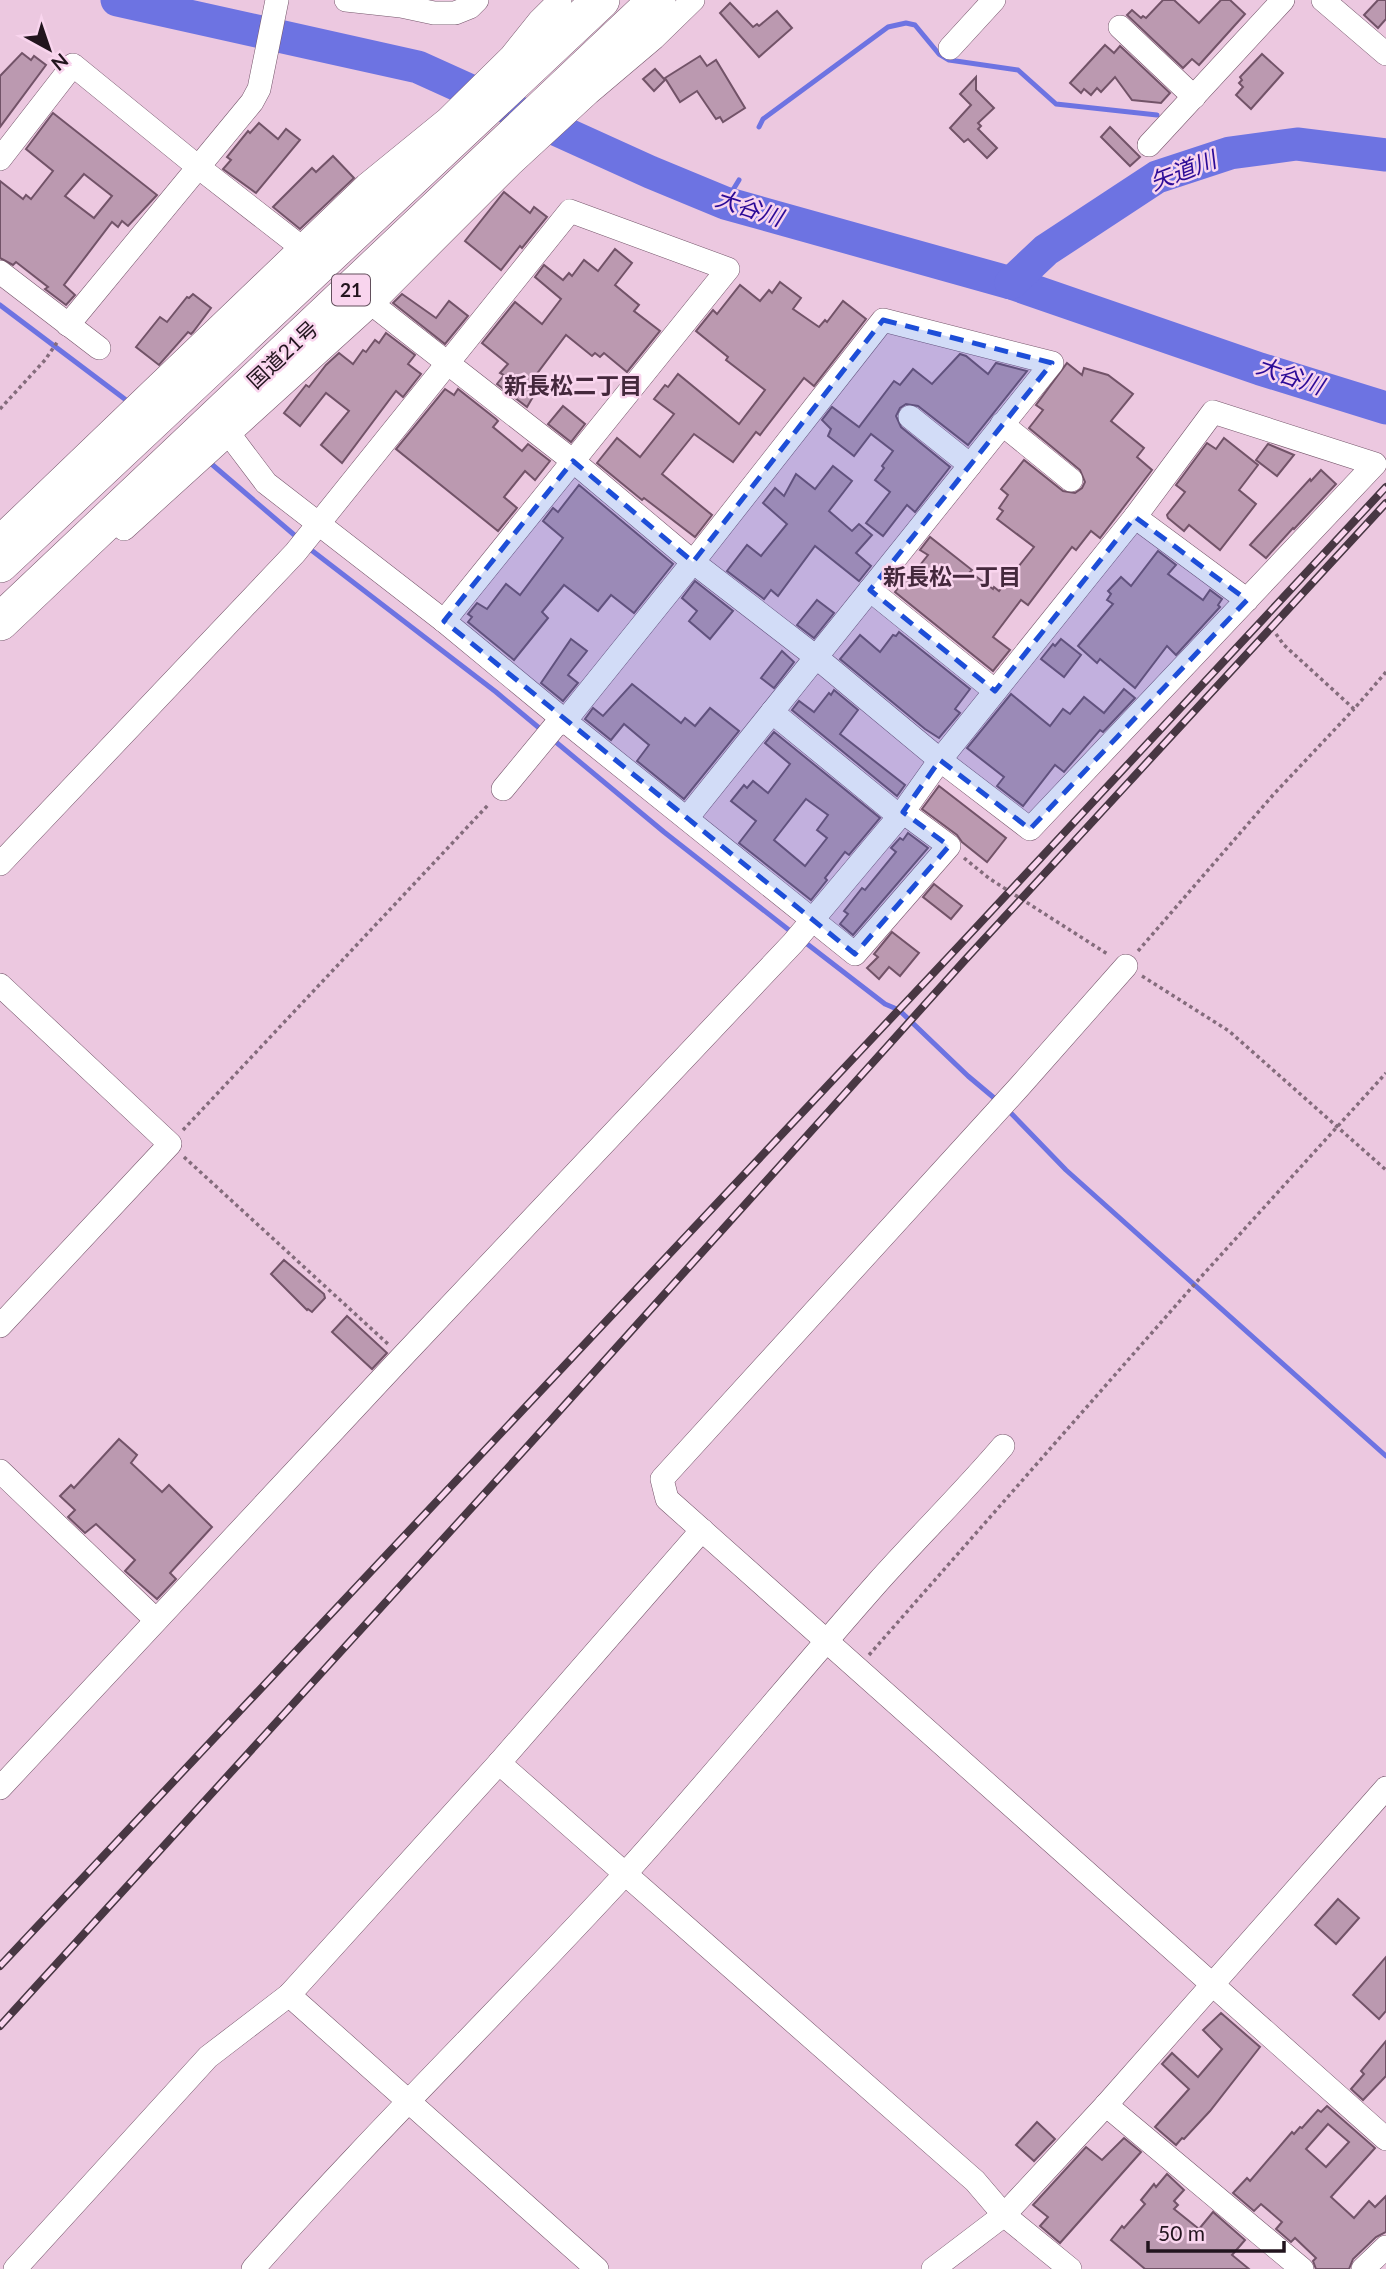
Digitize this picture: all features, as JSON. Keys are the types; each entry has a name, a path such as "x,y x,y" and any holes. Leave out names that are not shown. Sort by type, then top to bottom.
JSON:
{"highway":[{"name":"国道21号","path":"0,564 125,431 522,60 601,0"},
{"name":"国道21号","path":"0,622 157,474 214,434 576,91 657,0"}],"street":[{"path":"346,0 401,6 434,13 455,13 477,0"},
{"path":"522,60 539,21 560,0"},
{"path":"576,91 654,38 693,0"},
{"path":"950,48 995,0"},
{"path":"1149,145 1283,0"},
{"path":"68,325 252,102 259,89 277,1"},
{"path":"1338,4 1382,42"},
{"path":"1120,27 1194,97"},
{"path":"0,159 73,65 306,251"},
{"path":"155,403 306,251 366,185 458,121"},
{"path":"59,566 77,564 93,557 214,434 367,300 508,155"},
{"path":"0,864 307,538 570,211 728,269 444,621"},
{"path":"0,272 99,348"},
{"path":"0,1788 804,929 901,814 940,760 1135,517 1213,412 1375,464 1030,830 940,760 816,657 693,562 573,461 367,300"},
{"path":"503,789 693,562 883,320 1052,363 687,818"},
{"path":"910,417 970,465"},
{"path":"1002,424 1071,480"},
{"path":"0,536 125,431"},
{"path":"214,434 266,483 307,538 444,621 554,730 687,818 804,929 855,954 949,846 901,814 772,712"},
{"path":"1135,517 1247,600"},
{"path":"870,590 995,691"},
{"path":"1126,966 662,1479 667,1499 1386,2139"},
{"path":"0,985 170,1144 0,1326"},
{"path":"253,2269 408,2100 625,1874 879,1581 1003,1446"},
{"path":"0,1471 156,1620"},
{"path":"15,2269 208,2057 289,1995 499,1763 702,1530"},
{"path":"499,1763 975,2181 1004,2215 1070,2269"},
{"path":"933,2269 1004,2215 1106,2105 1211,1984 1382,1801"},
{"path":"289,1995 597,2269"},
{"path":"1106,2105 1302,2269"},
{"path":"1363,2269 1386,2247"}],"path":[{"path":"0,409 45,360 68,325"},
{"path":"1276,634 1284,645 1354,709"},
{"path":"1126,966 1273,795 1386,672"},
{"path":"402,1357 170,1144 503,789"},
{"path":"949,846 990,879 1229,1031 1386,1170"},
{"path":"858,1667 1190,1290 1386,1073"}],"highlighted area":[{"path":"883,320 1052,363 870,590 995,691 1135,517 1247,600 1030,829 940,760 903,812 949,846 855,954 444,621 573,461 693,562"}],"building":[{"path":"1163,0 1174,0 1199,23 1221,0 1230,0 1245,14 1199,65 1192,59 1183,68 1127,15 1132,10 1141,18 1146,18"},
{"path":"1378,0 1386,0 1386,19 1378,28 1364,15"},
{"path":"730,3 753,27 757,24 759,26 777,11 792,28 759,57 720,13"},
{"path":"1105,45 1114,53 1120,46 1170,93 1161,103 1132,100 1115,77 1101,92 1097,88 1091,95 1084,89 1081,93 1070,83"},
{"path":"22,53 31,60 34,56 46,65 0,127 0,76"},
{"path":"1262,54 1283,73 1251,109 1236,95 1243,87 1239,83 1242,80 1240,77"},
{"path":"700,56 707,66 716,60 745,108 723,122 720,117 716,119 697,91 680,102 665,78"},
{"path":"655,69 665,80 654,91 643,79"},
{"path":"976,77 976,90 994,108 978,123 981,126 978,129 997,148 987,158 968,139 964,142 950,128 971,105 960,94"},
{"path":"53,113 157,195 128,226 122,221 118,227 112,222 64,285 75,295 66,305 16,262 13,265 0,258 0,181 23,199 26,195 31,199 53,171 26,149","holes":["84,174 112,196 94,218 65,196"]},
{"path":"259,123 278,139 286,129 300,140 256,193 223,169 231,160 227,157 248,131 250,133"},
{"path":"1110,127 1140,157 1130,166 1101,137"},
{"path":"333,156 354,178 300,229 273,207 312,168 316,172"},
{"path":"504,192 530,213 534,207 547,217 501,270 465,241"},
{"path":"615,249 632,263 615,285 639,305 634,311 660,331 627,372 604,353 600,357 595,353 592,356 566,335 530,383 537,390 527,407 497,384 504,375 500,373 508,364 482,343 515,302 542,324 561,299 535,277 544,265 563,280 569,273 572,276 584,260 598,271"},
{"path":"780,282 801,298 793,309 819,327 825,320 827,322 843,301 866,319 814,386 804,378 760,435 756,432 733,462 694,434 662,474 712,515 695,537 644,498 642,500 597,463 617,438 640,457 674,414 654,399 678,374 739,424 765,390 726,360 728,357 696,331 713,310 717,314 740,285 760,301 769,290 772,293"},
{"path":"193,294 211,308 193,332 188,332 159,365 136,347 160,317 167,322 187,297"},
{"path":"402,294 436,318 449,301 468,316 445,344 393,303"},
{"path":"386,333 415,355 408,364 421,374 403,397 396,391 342,463 321,445 349,411 326,393 300,426 284,413 306,385 309,387 339,353 353,364 363,350 366,352 375,340 379,343"},
{"path":"960,354 988,374 996,363 1027,371 968,445 918,406 906,404 900,408 896,416 901,427 950,467 915,512 907,505 883,536 866,523 890,492 875,480 893,451 871,434 854,456 828,436 831,429 822,420 832,407 859,427 894,381 900,385 913,369 932,384"},
{"path":"1067,363 1082,375 1084,368 1108,375 1133,394 1111,421 1144,448 1137,457 1152,470 1100,538 1091,531 1076,550 1072,547 1028,605 1021,600 993,637 1010,650 993,671 895,592 928,555 920,550 930,537 972,570 970,572 999,591 1034,547 997,519 1003,511 999,508 1008,495 1001,489 1024,460 1063,491 1075,493 1082,488 1085,482 1080,470 1029,428 1043,410 1036,405"},
{"path":"445,389 454,395 458,389 496,419 498,421 493,427 522,451 528,444 550,461 535,480 525,471 504,497 517,508 498,531 396,449"},
{"path":"563,406 585,424 571,442 548,424"},
{"path":"1224,438 1258,465 1239,490 1256,504 1220,550 1189,525 1184,531 1167,515 1185,492 1176,485 1207,443 1216,449"},
{"path":"1268,444 1294,455 1277,476 1256,460"},
{"path":"833,466 852,481 829,511 852,531 859,524 872,535 856,553 871,566 859,581 815,546 778,596 771,590 764,599 727,571 747,545 761,556 787,524 763,503 775,488 784,496 796,474 815,489"},
{"path":"1321,470 1336,484 1266,558 1250,545"},
{"path":"579,485 673,564 634,613 611,595 598,611 564,585 542,612 548,618 514,660 468,622 472,617 468,614 477,603 487,609 506,584 520,595 563,538 543,521 553,508 558,512"},
{"path":"1158,551 1176,565 1168,574 1203,600 1210,590 1222,599 1218,605 1220,607 1176,655 1167,646 1135,688 1100,659 1097,663 1078,646 1113,604 1107,600 1111,594 1108,591 1121,577 1131,586"},
{"path":"695,581 733,611 710,639 689,621 697,611 682,598"},
{"path":"817,600 834,613 814,638 797,625"},
{"path":"899,632 970,689 955,709 960,713 939,738 840,659 860,635 880,652 893,635 896,636"},
{"path":"571,639 587,651 568,675 578,683 563,701 541,683"},
{"path":"1061,639 1081,655 1064,677 1041,659 1053,644 1055,646"},
{"path":"782,651 794,662 774,688 761,678"},
{"path":"632,684 681,723 685,718 695,726 710,708 739,731 684,799 637,761 649,745 624,724 611,740 585,719 593,708 603,716"},
{"path":"1124,689 1135,698 1103,732 1100,730 1064,772 1055,765 1023,806 997,786 1004,777 967,748 1011,694 1050,726 1063,709 1070,714 1084,697 1104,713"},
{"path":"834,690 858,710 840,734 905,785 897,796 792,710 799,701 814,712"},
{"path":"774,732 880,818 849,855 845,852 811,900 739,843 756,821 731,801 744,785 747,788 753,781 768,793 790,764 765,743","holes":["806,799 828,815 817,830 827,838 805,866 774,840"]},
{"path":"939,786 1006,838 987,862 922,809"},
{"path":"908,833 928,848 853,935 840,924 848,914 844,911 896,852 891,848"},
{"path":"934,884 962,906 951,919 923,897"},
{"path":"892,932 919,953 900,976 889,967 879,979 867,968 878,957 874,954"},
{"path":"284,1260 324,1294 325,1298 312,1312 271,1274"},
{"path":"347,1316 387,1353 372,1369 332,1332"},
{"path":"119,1439 137,1455 131,1463 162,1492 169,1485 212,1527 170,1573 176,1579 157,1599 125,1571 135,1560 96,1524 85,1533 68,1517 75,1510 60,1496 71,1485 74,1488"},
{"path":"1338,1899 1359,1918 1336,1944 1315,1925"},
{"path":"1386,1957 1386,2011 1379,2019 1353,1995"},
{"path":"1221,2013 1260,2047 1210,2111 1176,2145 1155,2127 1189,2089 1162,2064 1172,2053 1198,2077 1222,2049 1203,2030"},
{"path":"1386,2041 1386,2076 1363,2100 1351,2089 1364,2074 1361,2071"},
{"path":"1327,2106 1375,2148 1331,2197 1354,2218 1369,2201 1375,2207 1386,2196 1386,2232 1376,2237 1353,2259 1349,2269 1316,2269 1313,2261 1316,2258 1295,2238 1291,2242 1276,2229 1282,2222 1261,2204 1254,2211 1233,2193 1247,2178 1250,2181 1292,2132 1294,2134 1302,2128 1318,2110 1321,2112","holes":["1328,2124 1349,2142 1326,2167 1306,2149"]},
{"path":"1037,2122 1055,2139 1034,2161 1016,2145"},
{"path":"1124,2138 1141,2152 1060,2243 1040,2226 1048,2217 1033,2205 1086,2147 1102,2160"},
{"path":"1167,2174 1184,2190 1174,2201 1178,2205 1174,2209 1199,2229 1213,2212 1245,2240 1232,2255 1249,2269 1145,2269 1111,2240 1145,2204 1141,2200 1154,2184 1156,2187"}],"waterway":[{"name":"大谷川","path":"117,0 418,67 725,203 1011,283 1260,369 1386,408"},
{"path":"759,127 763,119 888,27 906,23 915,25 939,54 949,60 1018,70 1056,104 1157,115"},
{"name":"矢道川","path":"1011,283 1046,250 1157,177 1230,153 1297,144 1386,155"},
{"path":"725,203 739,180"},
{"path":"0,305 130,403"},
{"path":"208,461 299,539"},
{"path":"306,546 544,732"},
{"path":"551,738 664,832 794,934"},
{"path":"802,940 885,1004 899,1010 999,1102"},
{"path":"1006,1108 1066,1170 1386,1456"}],"railway":[{"path":"0,1966 957,948 1386,487"},
{"path":"0,2026 965,960 1386,503"}],"district":[{"name":"新長松二丁目","path":"573,386"},
{"name":"新長松一丁目","path":"952,577"}]}
